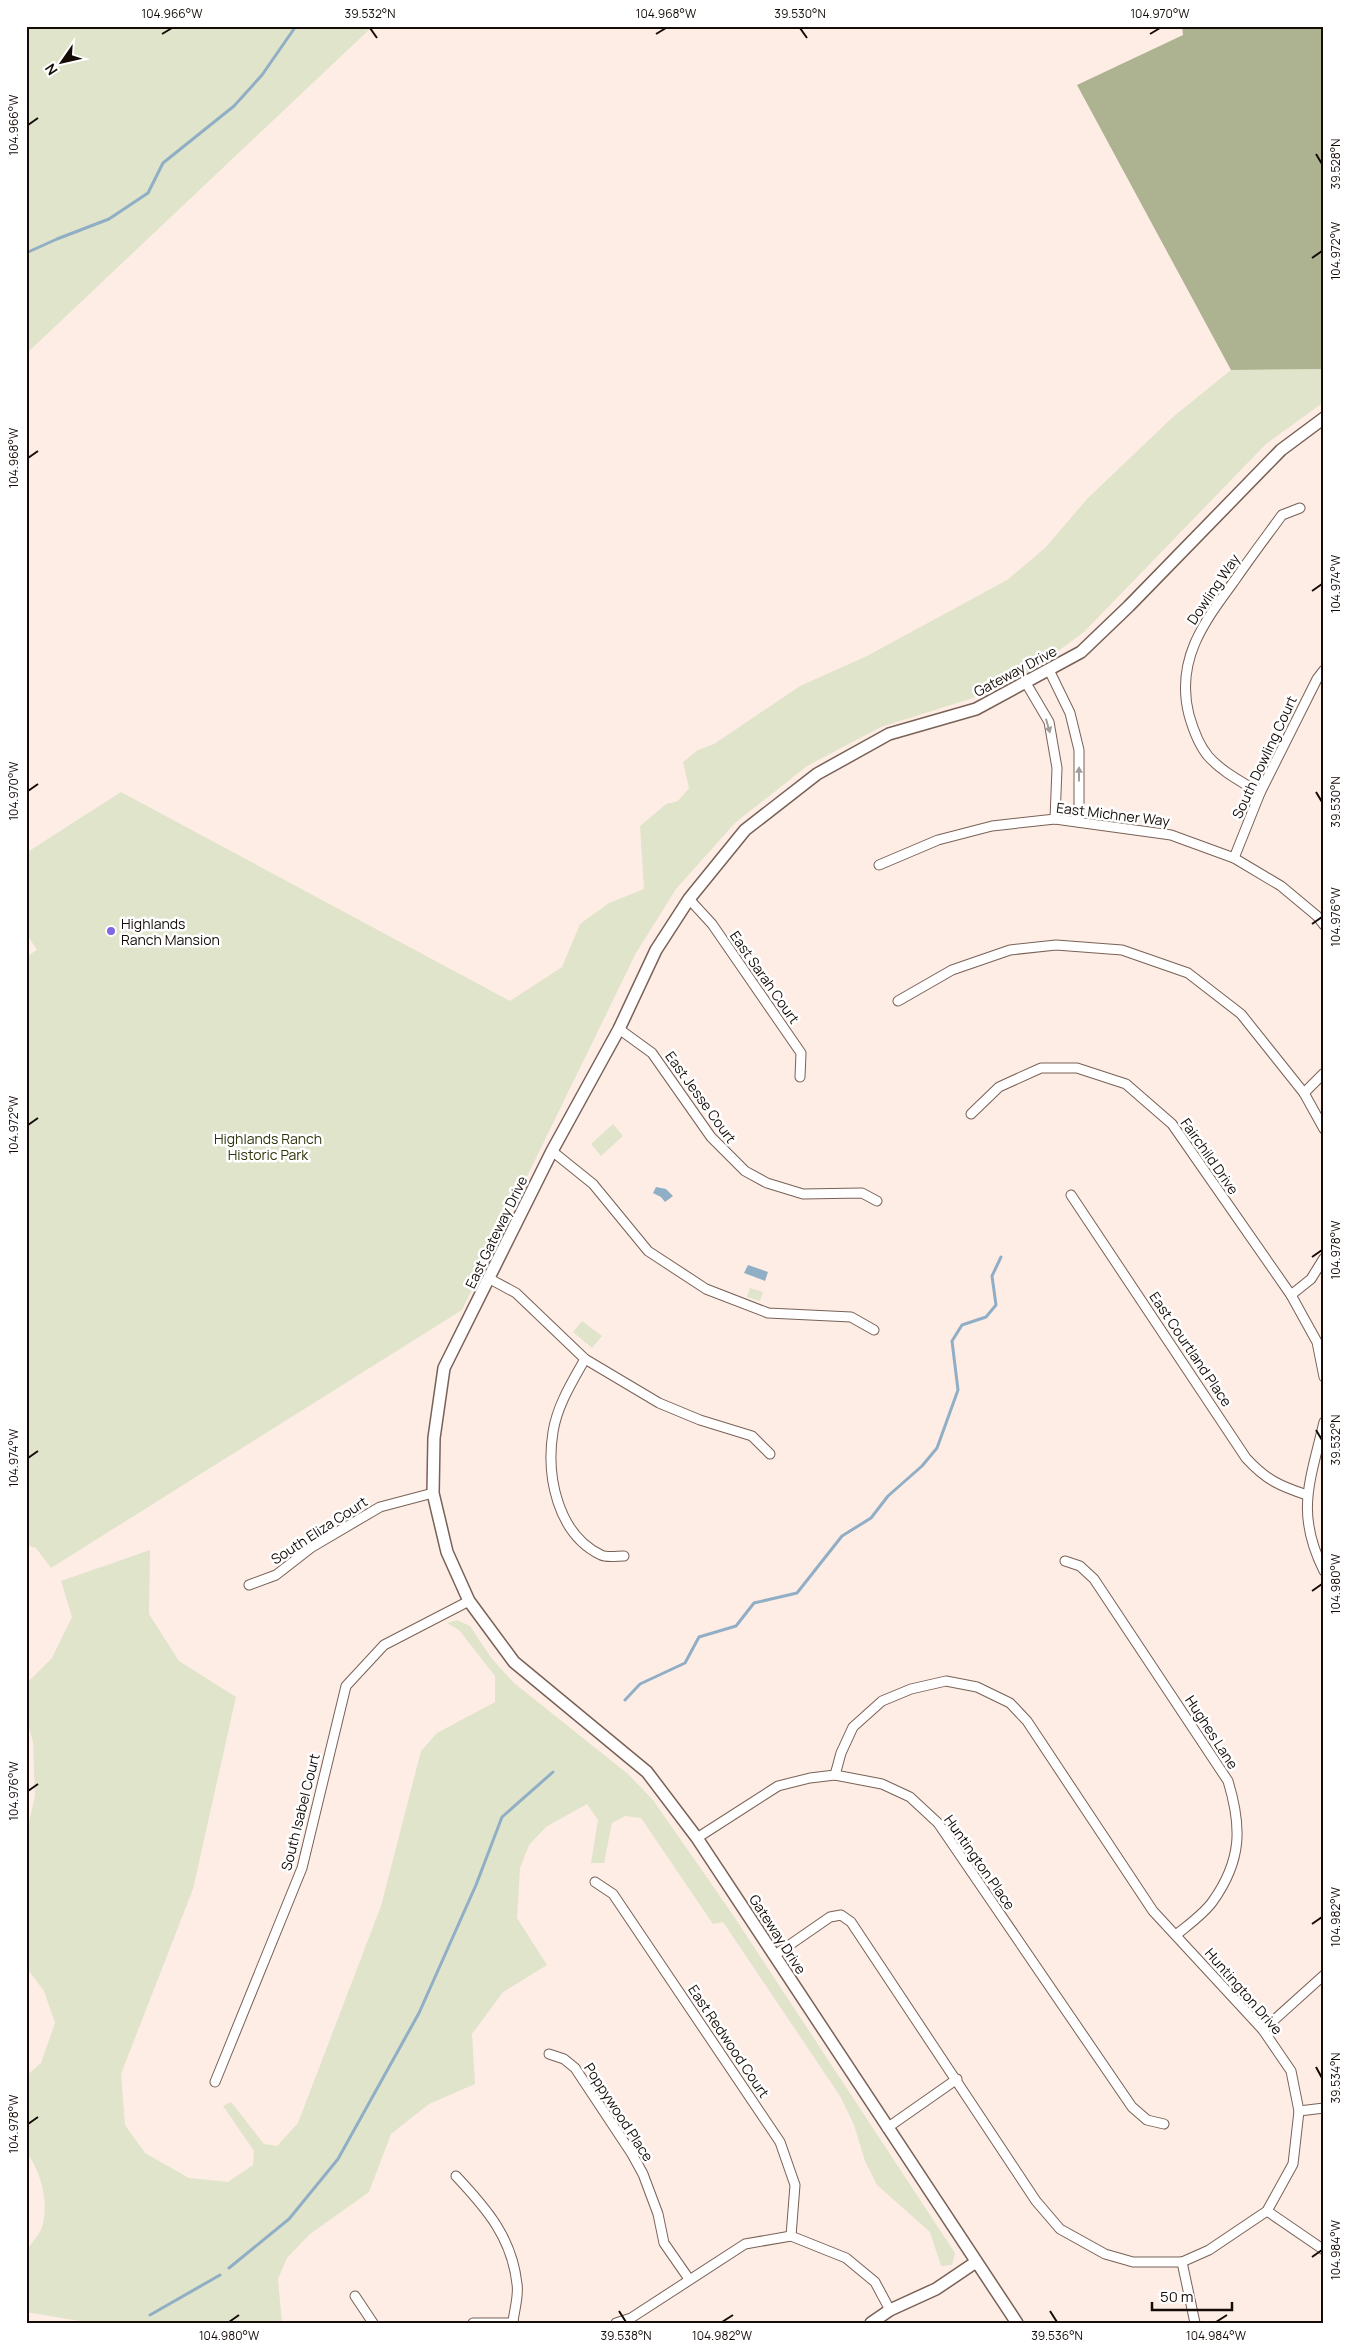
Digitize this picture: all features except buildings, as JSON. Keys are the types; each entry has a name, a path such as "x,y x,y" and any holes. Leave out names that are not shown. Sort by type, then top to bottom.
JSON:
{"street":[{"name":"Gateway Drive","path":"690,898 745,830 817,774 889,734 976,709 1081,652 1129,606 1280,450 1324,418"},
{"name":"Dowling Way","path":"1260,793 1226,773 1208,756 1194,733 1185,699 1186,673 1191,652 1204,622 1282,515 1300,508"},
{"path":"1048,670 1070,713 1079,750 1079,822"},
{"name":"South Dowling Court","path":"1234,858 1260,793 1317,679 1324,670"},
{"path":"1026,683 1049,722 1057,768 1055,819"},
{"name":"East Michner Way","path":"879,865 938,840 992,826 1055,819 1079,822 1171,835 1234,858 1281,886 1317,916 1324,925"},
{"name":"East Gateway Drive","path":"469,1601 447,1552 433,1493 434,1438 444,1368 490,1279 552,1150 618,1029 656,950 690,898"},
{"name":"East Sarah Court","path":"690,898 712,924 801,1053 800,1077"},
{"path":"898,1002 952,970 1010,950 1056,944 1122,950 1188,973 1241,1014 1304,1093 1324,1129"},
{"name":"East Jesse Court","path":"618,1029 652,1053 711,1138 745,1171 766,1183 803,1194 862,1193 876,1201"},
{"name":"Fairchild Drive","path":"971,1114 998,1087 1042,1068 1077,1068 1126,1084 1172,1124 1291,1295 1317,1342 1324,1377"},
{"path":"1304,1093 1324,1072"},
{"path":"552,1150 593,1184 648,1251 706,1289 768,1313 851,1317 874,1330"},
{"name":"East Courtland Place","path":"1071,1195 1246,1458 1275,1483 1307,1495"},
{"path":"1291,1295 1311,1279 1324,1258"},
{"path":"490,1279 516,1293 586,1359 659,1403 700,1420 752,1436 770,1454"},
{"path":"586,1359 566,1392 553,1432 552,1484 563,1517 579,1538 602,1556 624,1556"},
{"path":"1324,1422 1307,1495 1306,1515 1314,1552 1324,1571"},
{"name":"South Eliza Court","path":"249,1585 276,1575 312,1547 380,1507 433,1493"},
{"name":"Hughes Lane","path":"1065,1561 1080,1566 1094,1579 1228,1781 1236,1807 1239,1839 1231,1870 1213,1903 1176,1935"},
{"name":"Gateway Drive","path":"469,1601 514,1662 647,1772 697,1838 1017,2323"},
{"name":"South Isabel Court","path":"215,2082 302,1868 346,1686 384,1645 469,1601"},
{"name":"Huntington Drive","path":"775,1955 830,1917 841,1915 851,1922 957,2079 1036,2201 1060,2229 1105,2254 1133,2262 1182,2262 1209,2250 1267,2211 1293,2164 1299,2111 1291,2071 1263,2030 1153,1911 1026,1721 1010,1703 977,1686 946,1681 911,1689 882,1701 853,1727 841,1753 835,1776"},
{"name":"Huntington Place","path":"697,1838 778,1786 810,1778 835,1776 882,1784 910,1797 938,1823 1132,2106 1147,2120 1164,2124"},
{"name":"East Redwood Court","path":"595,1882 613,1894 780,2142 795,2185 791,2236"},
{"path":"1263,2030 1324,1975"},
{"name":"Poppywood Place","path":"549,2054 564,2059 575,2068 632,2154 643,2174 658,2214 664,2243 689,2278"},
{"path":"887,2128 957,2079"},
{"path":"1299,2111 1324,2108"},
{"path":"456,2176 486,2208 509,2246 518,2286 513,2323 473,2323"},
{"path":"1267,2211 1324,2250"},
{"path":"616,2323 631,2318 689,2278 745,2244 791,2236 846,2258 876,2282 890,2310"},
{"path":"870,2323 890,2310 936,2289 976,2262"},
{"path":"1182,2262 1195,2323"},
{"path":"356,2296 373,2323"}],"green space":[{"path":"26,26 373,26 26,354"},
{"path":"1182,26 1324,26 1324,369 1231,370 1077,85 1183,35"},
{"name":"Highlands Ranch Historic Park","path":"1324,369 1324,402 1266,444 1084,632 1031,671 973,698 881,727 807,766 735,823 676,889 636,953 462,1310 51,1568 36,1548 26,1545 26,957 37,950 26,933 26,853 121,792 510,1001 562,967 580,924 609,903 644,889 640,826 666,804 678,801 689,788 683,762 698,750 714,744 800,686 867,656 1007,580 1045,548 1088,498 1174,416 1231,370"},
{"path":"613,1124 623,1136 601,1156 591,1144"},
{"path":"750,1288 763,1292 760,1301 747,1297"},
{"path":"582,1321 602,1336 592,1348 573,1332"},
{"path":"150,1550 149,1614 179,1661 236,1697 193,1889 121,2074 125,2125 145,2153 189,2178 228,2182 253,2165 254,2151 223,2106 231,2102 264,2144 277,2146 298,2123 381,1906 421,1751 437,1733 495,1702 495,1676 459,1630 447,1623 457,1620 470,1626 492,1659 514,1683 628,1774 653,1800 731,1912 955,2253 952,2265 941,2266 930,2232 877,2185 865,2161 854,2125 840,2096 723,1922 713,1924 641,1818 625,1816 612,1823 604,1863 591,1863 598,1820 587,1804 546,1827 529,1845 520,1868 517,1918 547,1965 503,1992 472,2034 475,2084 429,2104 391,2134 369,2192 310,2234 287,2258 278,2279 282,2323 91,2323 26,2312 25,2257 29,2247 41,2230 45,2210 40,2179 32,2160 26,2152 26,2076 41,2063 55,2023 44,1991 26,1967 26,1836 35,1796 33,1742 26,1717 26,1684 52,1658 72,1617 61,1581"}],"water":[{"path":"656,1187 666,1189 673,1196 665,1202 661,1197 653,1193"},
{"path":"748,1265 768,1272 765,1281 744,1273"}],"waterway":[{"path":"26,253 109,219 148,193 163,163 234,106 262,75 296,26"},
{"path":"625,1700 640,1684 685,1663 699,1637 736,1626 754,1603 797,1593 842,1536 871,1518 888,1496 922,1466 937,1448 958,1390 952,1341 962,1325 986,1317 996,1305 992,1276 1001,1257"},
{"path":"229,2268 289,2219 338,2159 419,2013 476,1885 502,1817 553,1772"},
{"path":"150,2315 220,2275"}],"place":[{"name":"Highlands Ranch Mansion","path":"111,931"}]}
